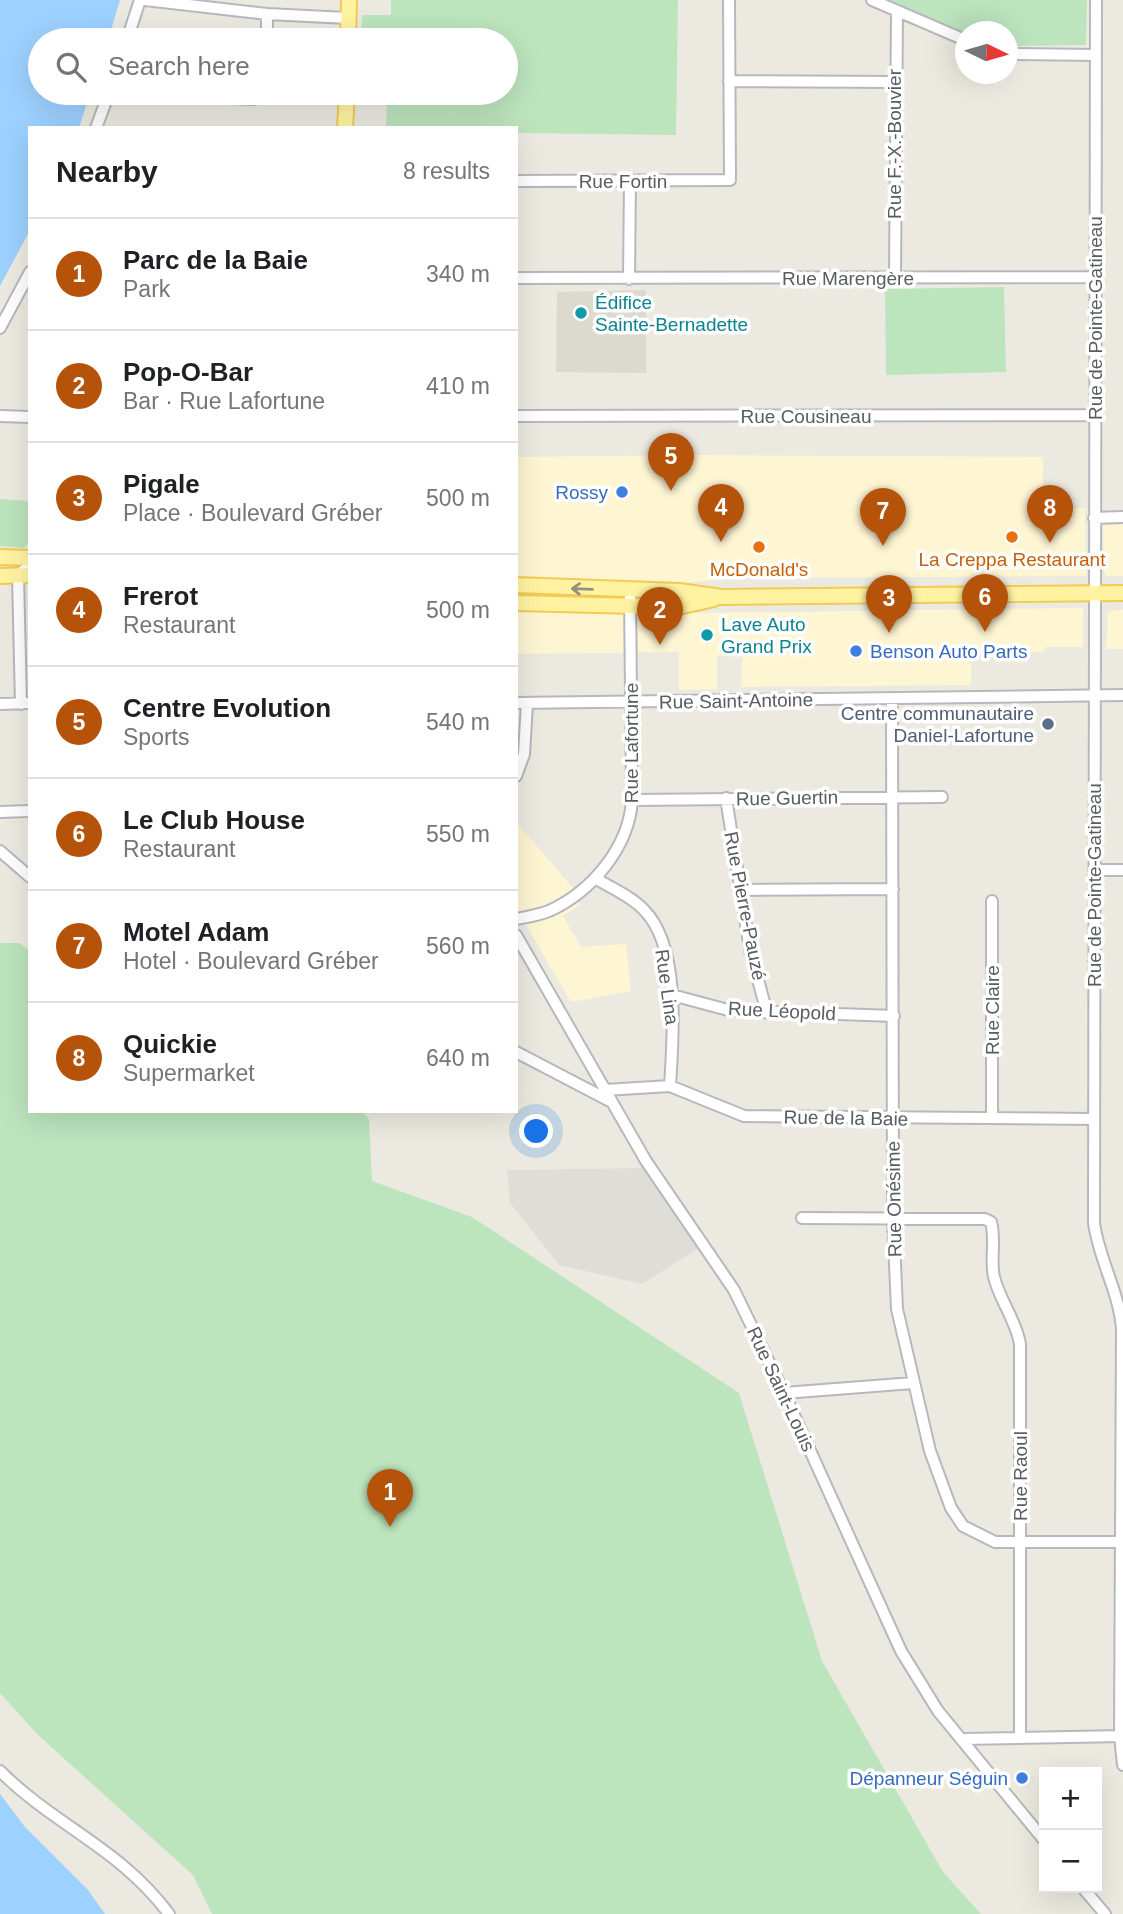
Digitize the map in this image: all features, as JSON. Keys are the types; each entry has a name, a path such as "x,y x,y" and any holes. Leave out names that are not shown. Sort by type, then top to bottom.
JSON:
{"main road":[{"path":"348,28 349,0"},
{"path":"345,126 346,105"},
{"path":"0,557 28,558"},
{"path":"0,576 24,575"},
{"path":"518,586 679,591 722,597 1123,593"},
{"path":"518,603 678,607 722,597"}],"street":[{"path":"132,28 142,0 267,14 348,18"},
{"path":"729,0 729,81 894,82"},
{"path":"872,0 955,36"},
{"name":"Rue de Pointe-Gatineau","path":"1096,0 1094,1223 1122,1314 1123,1765"},
{"name":"Rue F.-X.-Bouvier","path":"895,278 894,82 897,11"},
{"path":"267,14 267,28"},
{"path":"1018,54 1096,55"},
{"name":"Rue Fortin","path":"518,181 730,180 729,81"},
{"path":"97,126 105,105"},
{"path":"629,279 630,181"},
{"path":"0,328 28,276"},
{"name":"Rue Marengère","path":"518,278 1096,277"},
{"name":"Rue Cousineau","path":"518,416 1095,415"},
{"path":"0,416 28,417"},
{"path":"1094,517 1123,517"},
{"path":"0,704 25,704 24,575"},
{"name":"Rue Lafortune","path":"518,918 548,911 595,878 615,851 625,831 632,800 630,591"},
{"name":"Rue Saint-Antoine","path":"522,703 1123,695"},
{"name":"Rue Onésime","path":"892,699 893,1219 897,1309 930,1451 951,1508 963,1526 995,1542 1121,1542"},
{"path":"518,770 524,754 522,703"},
{"name":"Rue Guertin","path":"632,800 942,797"},
{"name":"Rue Pierre-Pauzé","path":"726,798 739,890 767,1013"},
{"path":"0,812 28,811"},
{"path":"0,851 28,875"},
{"path":"1094,870 1123,870"},
{"name":"Rue Lina","path":"595,878 643,908 654,921 665,955 672,995 670,1086"},
{"path":"739,890 893,888"},
{"name":"Rue Claire","path":"992,901 992,1118"},
{"name":"Rue Saint-Louis","path":"518,938 646,1161 734,1290 784,1393 901,1651 938,1711 1039,1834"},
{"name":"Rue Léopold","path":"672,995 728,1010 894,1016"},
{"path":"518,1053 611,1102"},
{"name":"Rue de la Baie","path":"605,1090 670,1086 744,1116 1094,1119"},
{"path":"802,1218 893,1219"},
{"name":"Rue Raoul","path":"893,1219 985,1219 992,1222 993,1275 1017,1329 1020,1344 1020,1735"},
{"path":"784,1393 913,1382"},
{"path":"963,1739 1020,1735 1121,1736"},
{"path":"0,1771 21,1792 72,1825 135,1873 169,1914"},
{"path":"1087,1893 1105,1914"}],"shaded area":[{"path":"646,290 646,373 556,372 557,292"},
{"path":"518,457 1043,457 1043,509 1085,508 1086,576 732,578 688,583 518,581"},
{"path":"1103,524 1123,524 1123,576 1106,576 1104,573"},
{"path":"1083,608 1083,647 1045,647 1044,652 971,652 971,685 741,687 742,656 717,656 717,689 679,690 679,652 518,654 518,611 617,614"},
{"path":"1123,610 1123,649 1106,649 1108,611"},
{"path":"518,824 573,888 580,905 563,916 581,947 626,944 631,991 571,1002 518,911"},
{"path":"645,1168 704,1245 642,1284 559,1265 510,1203 507,1170"}],"green space":[{"path":"391,0 678,0 676,135 518,133 518,126 386,126 387,105 518,105 518,28 361,28 362,15 391,15"},
{"path":"887,0 1087,0 1086,45 1018,46 1018,21 955,21 955,29"},
{"path":"1004,287 1006,372 886,375 885,289"},
{"path":"0,499 28,501 28,544 24,548 0,546"},
{"path":"0,943 19,943 28,950 28,1113 364,1113 369,1119 372,1181 472,1217 739,1393 822,1661 943,1872 981,1914 212,1914 193,1875 38,1735 0,1693"}],"water":[{"path":"0,0 120,0 112,28 28,28 28,105 86,105 80,126 28,126 28,234 0,286"},
{"path":"0,1794 25,1827 88,1890 105,1914 0,1914"}],"place":[{"name":"Édifice Sainte-Bernadette","path":"581,313"},
{"name":"Centre Evolution","path":"671,491"},
{"name":"Rossy","path":"622,492"},
{"name":"La Creppa Restaurant","path":"1012,537"},
{"name":"Frerot","path":"721,542"},
{"name":"Quickie","path":"1050,543"},
{"name":"Motel Adam","path":"883,546"},
{"name":"McDonald's","path":"759,547"},
{"name":"Le Club House","path":"985,632"},
{"name":"Pigale","path":"889,633"},
{"name":"Lave Auto Grand Prix","path":"707,635"},
{"name":"Pop-O-Bar","path":"660,645"},
{"name":"Benson Auto Parts","path":"856,651"},
{"name":"Centre communautaire Daniel-Lafortune","path":"1048,724"},
{"name":"Parc de la Baie","path":"390,1527"},
{"name":"Dépanneur Séguin","path":"1022,1778"}]}
